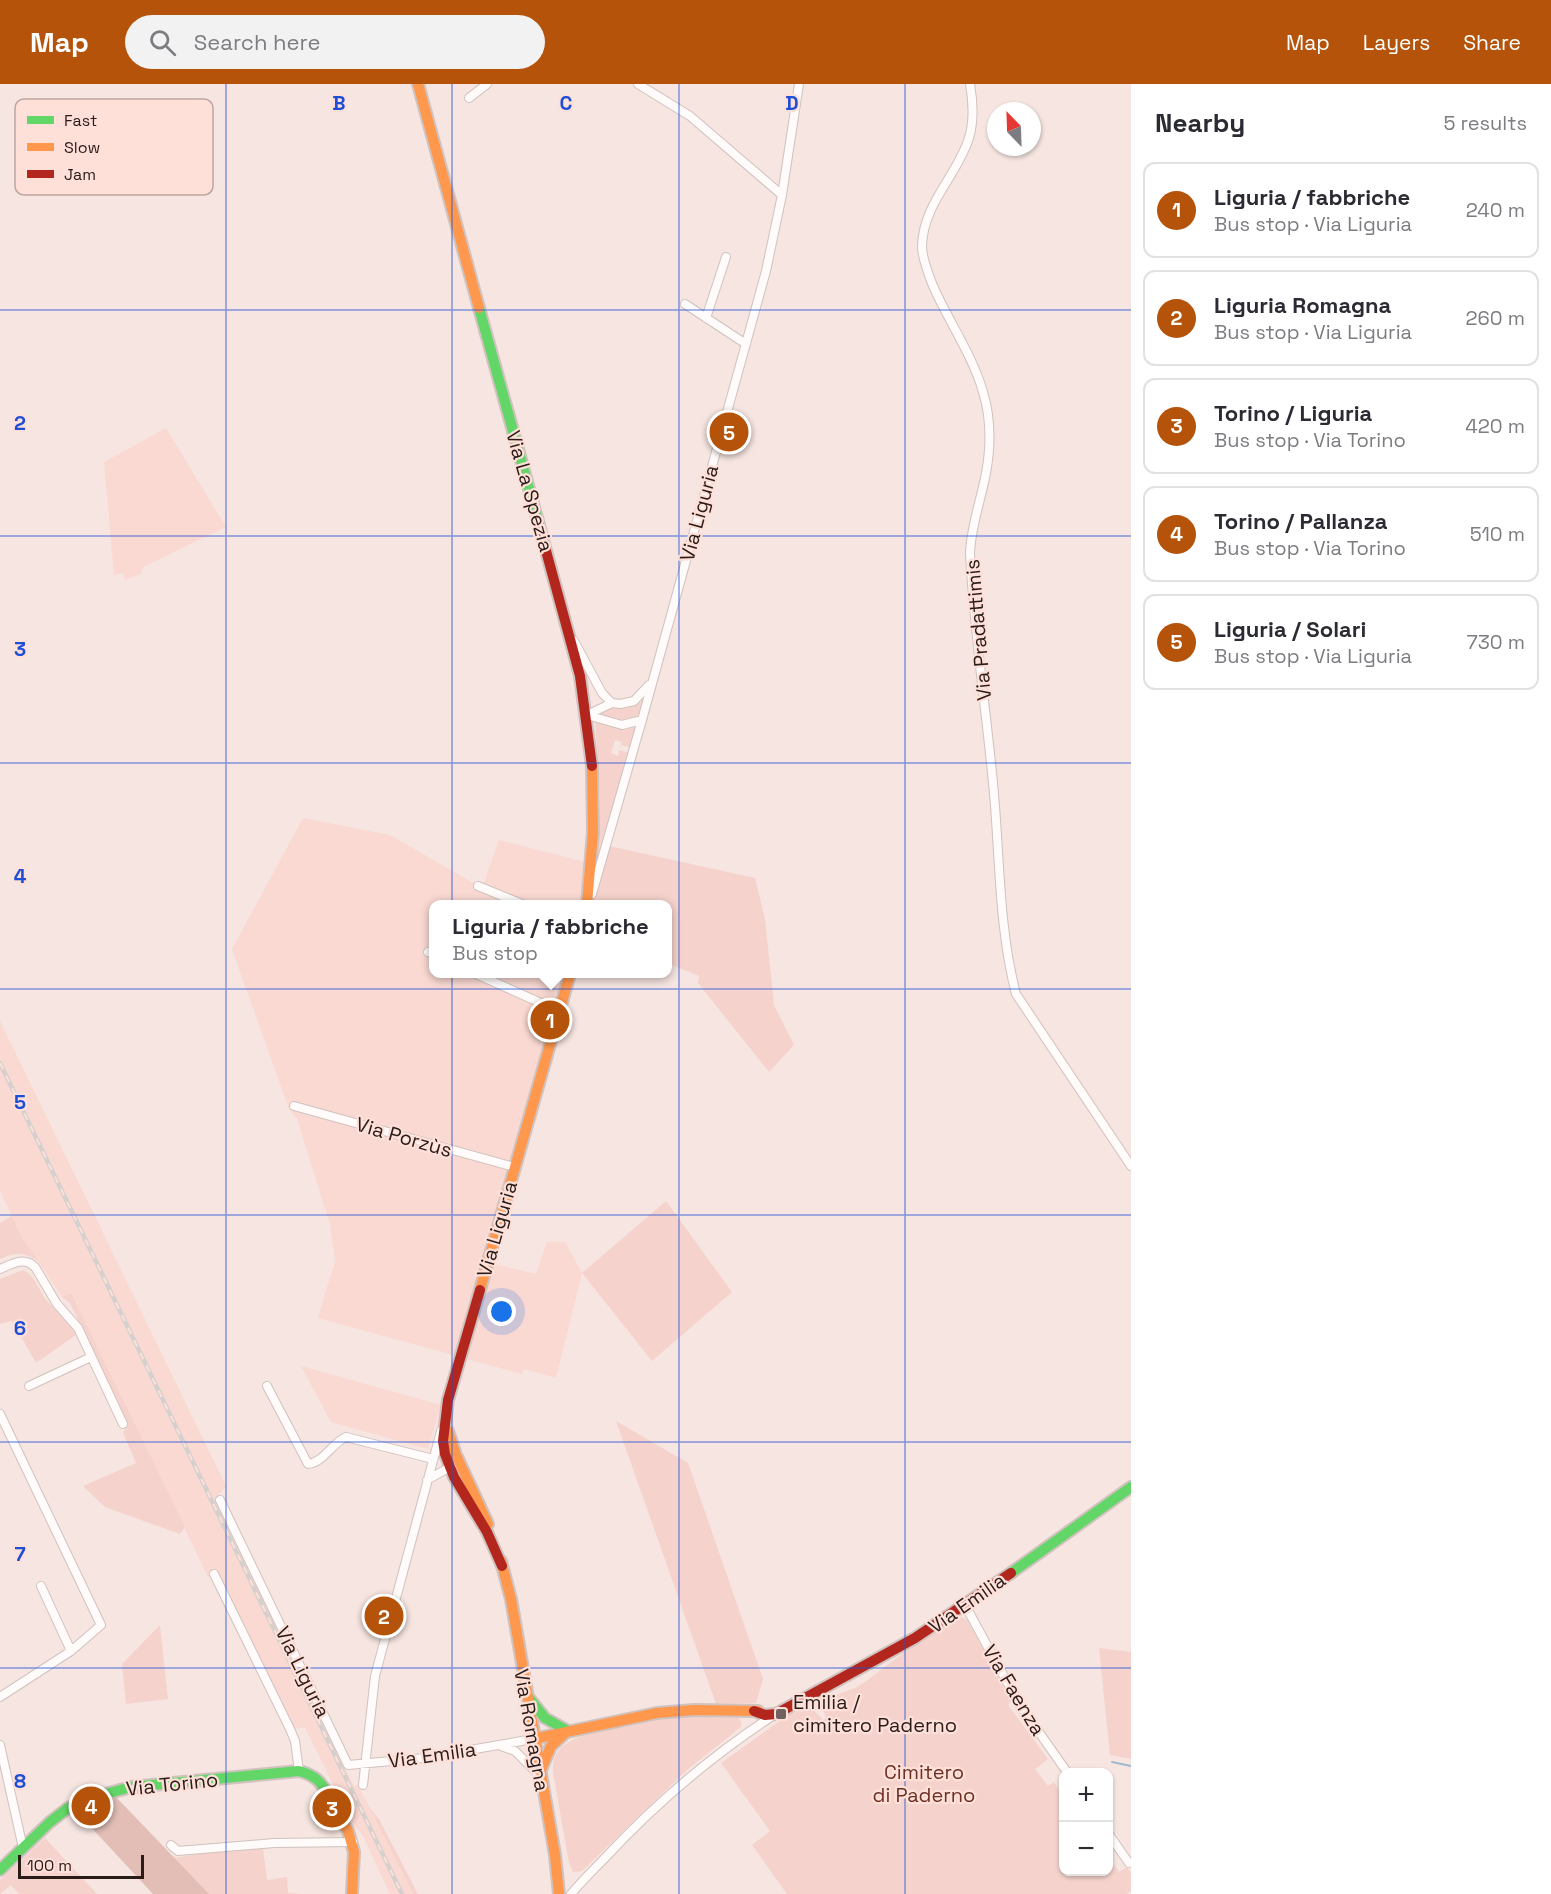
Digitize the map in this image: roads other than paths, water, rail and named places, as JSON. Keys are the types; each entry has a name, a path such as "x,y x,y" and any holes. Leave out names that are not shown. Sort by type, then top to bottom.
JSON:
{"main road":[{"name":"Via La Spezia","path":"418,84 580,676 593,787 588,900"},
{"name":"Via Liguria","path":"446,1413 569,978"},
{"name":"Via Romagna","path":"446,1413 450,1467 488,1534 502,1566"},
{"name":"Via Romagna","path":"447,1448 495,1538 511,1599 539,1775 555,1855 559,1894"},
{"name":"Via Emilia","path":"753,1711 765,1715 776,1714 897,1650 965,1605 1131,1487"},
{"path":"525,1692 544,1718 568,1731 551,1746 539,1775"},
{"name":"Via Emilia","path":"533,1739 668,1712 753,1711 793,1703"},
{"path":"299,1772 312,1774 325,1787 353,1842 352,1894"},
{"name":"Via Torino","path":"0,1870 50,1822 68,1808 87,1798 131,1787 299,1772"}],"street":[{"path":"469,98 487,84"},
{"path":"638,84 690,116 782,195"},
{"name":"Via Liguria","path":"589,900 642,720 766,272 782,195 799,84"},
{"name":"Via Pradattimis","path":"970,84 972,119 969,139 930,212 922,247 924,262 934,288 980,384 990,432 986,474 972,531 970,553 1009,968 1016,994 1131,1166"},
{"path":"706,318 726,257"},
{"path":"685,304 746,344"},
{"path":"570,634 602,693 612,703"},
{"path":"586,716 612,703 634,701 652,682"},
{"path":"586,716 622,725 642,720"},
{"path":"478,886 512,900"},
{"path":"485,978 559,1011"},
{"name":"Via Porzùs","path":"294,1106 514,1167"},
{"path":"0,1269 17,1262 30,1263 57,1304 78,1328 123,1424"},
{"path":"29,1386 91,1357"},
{"path":"267,1386 308,1464 314,1463 340,1440 349,1437 433,1459"},
{"path":"0,1413 101,1625 71,1652 0,1697"},
{"path":"363,1785 375,1676 427,1480 433,1459 447,1448 450,1467 427,1480"},
{"name":"Via Liguria","path":"220,1500 348,1765 365,1764"},
{"path":"214,1574 290,1730 295,1742 299,1772"},
{"path":"41,1586 71,1652"},
{"name":"Via Faenza","path":"965,1605 1019,1704 1064,1768"},
{"path":"571,1894 638,1824 676,1789 721,1751 776,1714"},
{"name":"Via Emilia","path":"365,1764 500,1746 533,1739"},
{"path":"0,1745 23,1848"},
{"name":"Via Emilia","path":"500,1746 515,1752 539,1775"},
{"path":"1113,1840 1129,1863"},
{"path":"171,1845 178,1851 274,1843 353,1842"}],"waterway":[{"path":"1112,1762 1131,1766"}],"railway":[{"path":"0,1063 402,1894"}],"place":[{"name":"Liguria / Solari","path":"729,432"},
{"name":"Liguria / fabbriche","path":"550,1020"},
{"name":"Liguria Romagna","path":"384,1616"},
{"name":"Emilia / cimitero Paderno","path":"781,1714"},
{"name":"Torino / Pallanza","path":"91,1806"},
{"name":"Torino / Liguria","path":"332,1808"}],"park label":[{"name":"Cimitero di Paderno","path":"924,1784"}]}
